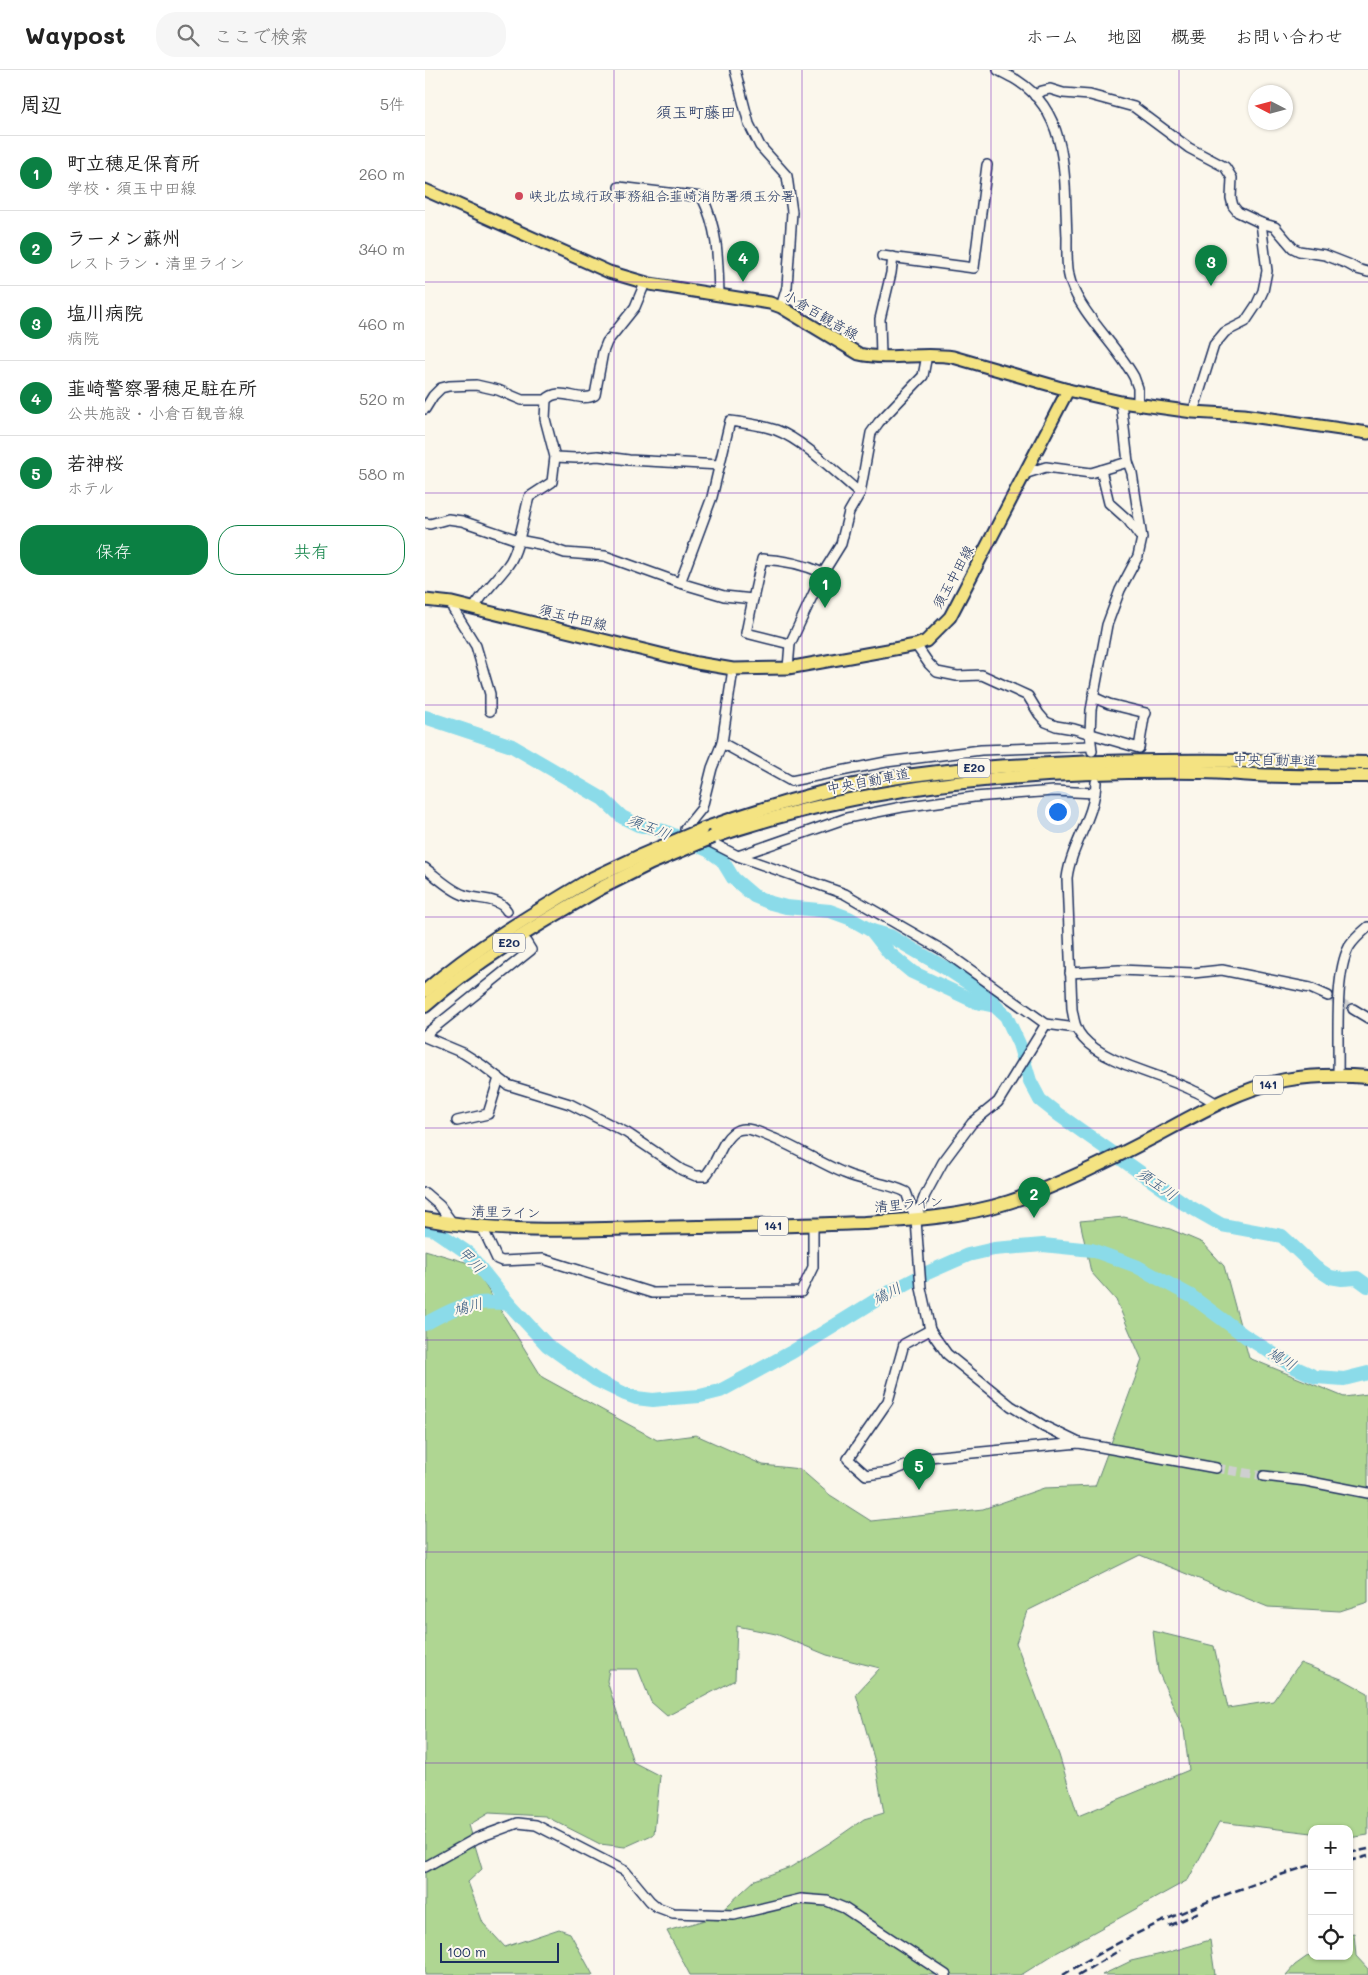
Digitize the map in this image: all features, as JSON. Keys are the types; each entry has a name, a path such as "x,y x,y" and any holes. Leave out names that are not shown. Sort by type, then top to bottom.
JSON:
{"highway":[{"name":"中央自動車道","path":"425,991 490,941 589,880 647,852 701,830 780,804 828,791 890,779 961,769 1109,761 1368,763"},
{"name":"中央自動車道","path":"425,1006 445,988 488,957 599,889 651,863 713,837 782,815 829,803 891,791 963,781 1033,776 1203,772 1255,775 1368,776"},
{"name":"清里ライン","path":"425,1219 482,1227 571,1229 813,1225 916,1220 960,1214 1005,1203 1050,1187 1111,1159 1217,1104 1254,1089 1286,1080 1338,1074 1368,1077"}],"main road":[{"name":"小倉百観音線","path":"425,190 587,264 609,272 645,283 758,300 781,307 859,354 881,357 947,356 1067,390"},
{"path":"1067,390 1139,405 1193,412 1244,415 1368,433"},
{"name":"須玉中田線","path":"425,600 451,602 697,662 733,669 788,668 916,645 926,640 950,617 1067,390"}],"street":[{"path":"735,70 749,124 760,146 787,176 792,212 787,287 781,307"},
{"path":"998,70 1020,82 1035,96 1050,118 1061,146 1070,281 1081,302 1134,377 1138,388 1139,405"},
{"path":"1035,96 1042,91 1050,89 1063,93 1076,92 1134,107 1189,148 1225,167 1232,178 1231,198 1233,206 1238,212 1261,223 1275,227 1293,248 1299,252 1325,255 1348,264 1357,270 1368,272"},
{"path":"882,256 974,268 987,165"},
{"path":"619,187 702,196 709,213 719,252 719,295"},
{"path":"1193,412 1214,345 1225,332 1245,322 1263,291 1267,271 1261,223"},
{"path":"881,357 880,320 893,257"},
{"path":"474,608 496,577 509,564 518,540 529,498 552,482 555,457 545,419 546,400 551,395 558,394 589,399 595,395 603,352 607,342 635,307 645,283"},
{"path":"788,668 790,644 823,572 841,544 849,512 860,493 871,433 879,422 923,376 927,355"},
{"path":"425,410 433,396 441,388 449,386 476,385 498,390 522,400 546,400"},
{"path":"722,743 791,781 886,762 981,750 1092,749 1090,734 1093,697 1107,625 1120,590 1138,556 1141,540 1132,473 1128,462 1121,402"},
{"path":"681,583 712,497 730,421 778,430 795,439 860,493"},
{"path":"555,457 598,456 629,460 720,465"},
{"path":"1024,474 1046,467 1091,473 1128,462"},
{"path":"1101,470 1109,503 1128,520 1141,540"},
{"path":"425,523 430,524 454,519 565,553 605,556 681,583 725,596 753,599"},
{"path":"790,644 746,633 763,559 781,560 823,572"},
{"path":"451,602 453,609 476,646 490,694 490,711"},
{"path":"916,645 937,672 957,676 983,675 1028,696 1046,722 1139,748 1146,713 1109,704 1093,697"},
{"path":"733,669 722,743 712,768 701,808 685,829 738,856 845,894 944,951 1046,1024 1076,1028"},
{"path":"1096,782 1090,812 1069,863 1067,878 1072,1009 1076,1028 1083,1038 1109,1056 1194,1090 1217,1104"},
{"path":"738,856 847,818 902,807 974,797 1054,790 1095,793"},
{"path":"425,868 461,894 494,901 506,908 507,911"},
{"path":"1338,1074 1341,971 1349,946 1368,927"},
{"path":"526,942 531,950 425,1036 482,1064 508,1085 571,1104 627,1133 682,1170 696,1176 705,1176 711,1171 733,1133 749,1129 790,1145 843,1173 861,1180 893,1186 906,1192 916,1220 917,1258 921,1288 931,1330 947,1354 1011,1406 1044,1426 1079,1443 1216,1468"},
{"path":"1070,973 1119,970 1193,973 1223,970 1310,988 1328,996"},
{"path":"1353,1009 1368,1018"},
{"path":"916,1220 925,1195 943,1162 972,1123 998,1102 1046,1024"},
{"path":"457,1121 488,1114 499,1078"},
{"path":"425,1193 440,1206 453,1224"},
{"path":"482,1227 497,1259 502,1261 543,1259 652,1293 662,1293 801,1292 813,1267 813,1225"},
{"path":"931,1330 904,1344 888,1401 848,1460 866,1475 889,1472 929,1458 1079,1443"},
{"path":"1264,1476 1306,1480 1368,1493"},
{"path":"425,1867 477,1838 518,1823 536,1825 625,1872 657,1907 673,1913 734,1915 801,1899 827,1901 844,1908 946,1975"}],"green space":[{"path":"1124,1217 1170,1229 1203,1243 1224,1266 1249,1358 1344,1397 1368,1394 1368,1602 1340,1611 1268,1607 1140,1555 1027,1611 1016,1643 1059,1755 1078,1816 1189,1770 1184,1730 1158,1671 1153,1631 1214,1646 1228,1708 1273,1701 1300,1663 1344,1680 1368,1693 1368,1835 1353,1837 1353,1825 1308,1825 1308,1833 1219,1822 1188,1880 1056,1953 1021,1975 690,1975 667,1931 715,1917 755,1880 791,1867 864,1819 884,1813 875,1762 856,1694 880,1668 827,1655 776,1634 737,1626 735,1680 667,1716 651,1702 638,1669 609,1669 607,1681 633,1762 660,1776 654,1834 625,1847 600,1844 545,1816 489,1813 469,1825 482,1869 468,1882 483,1923 505,1947 559,1929 570,1933 593,1975 425,1975 425,1250 472,1264 542,1377 657,1440 696,1435 763,1465 800,1469 830,1495 871,1521 983,1509 1044,1488 1095,1486 1142,1360 1116,1300 1091,1272 1080,1221"},
{"path":"1353,1933 1356,1956 1368,1969 1368,1975 1286,1975 1295,1965 1308,1956 1308,1960 1353,1960"},
{"path":"1210,1940 1215,1975 1102,1975 1131,1961"}],"waterway":[{"name":"須玉川","path":"425,717 512,746 603,799 622,817 638,825 664,831 708,850 722,860 733,878 754,896 786,907 830,911 849,918 872,931 889,953 912,972 976,1002 995,1006 1006,1016 1019,1044 1030,1081 1040,1100 1059,1115 1185,1204 1222,1225 1282,1236 1316,1268 1330,1277 1342,1279 1357,1278 1368,1286"},
{"name":"須玉川","path":"872,931 890,936 947,969 990,997 996,1006"},
{"name":"鳩川","path":"425,1228 433,1229 468,1253 509,1304 547,1345 596,1380 636,1398 653,1400 700,1396 720,1391 792,1352 886,1294 927,1273 968,1255 994,1249 1043,1245 1092,1250 1136,1266 1191,1296 1245,1336 1294,1367 1316,1377 1344,1379 1368,1373"},
{"name":"鳩川","path":"425,1324 465,1305 484,1302 509,1304"}],"tunnel":[{"path":"1328,996 1353,1009"},
{"path":"1216,1468 1264,1476"}],"railway":[{"path":"1353,1852 1368,1849"},
{"path":"1353,1860 1368,1856"},
{"path":"1063,1975 1122,1941 1184,1912 1279,1875 1308,1866"},
{"path":"1169,1926 1201,1911"},
{"path":"1078,1975 1120,1950"}],"place":[{"name":"峡北広域行政事務組合韮崎消防署須玉分署","path":"519,196"},
{"name":"韮崎警察署穂足駐在所","path":"743,282"},
{"name":"塩川病院","path":"1211,286"},
{"name":"町立穂足保育所","path":"825,608"},
{"name":"ラーメン蘇州","path":"1034,1218"},
{"name":"若神桜","path":"919,1490"}],"district":[{"name":"須玉町藤田","path":"696,112"}],"water label":[{"name":"甲川","path":"471,1260"}]}
